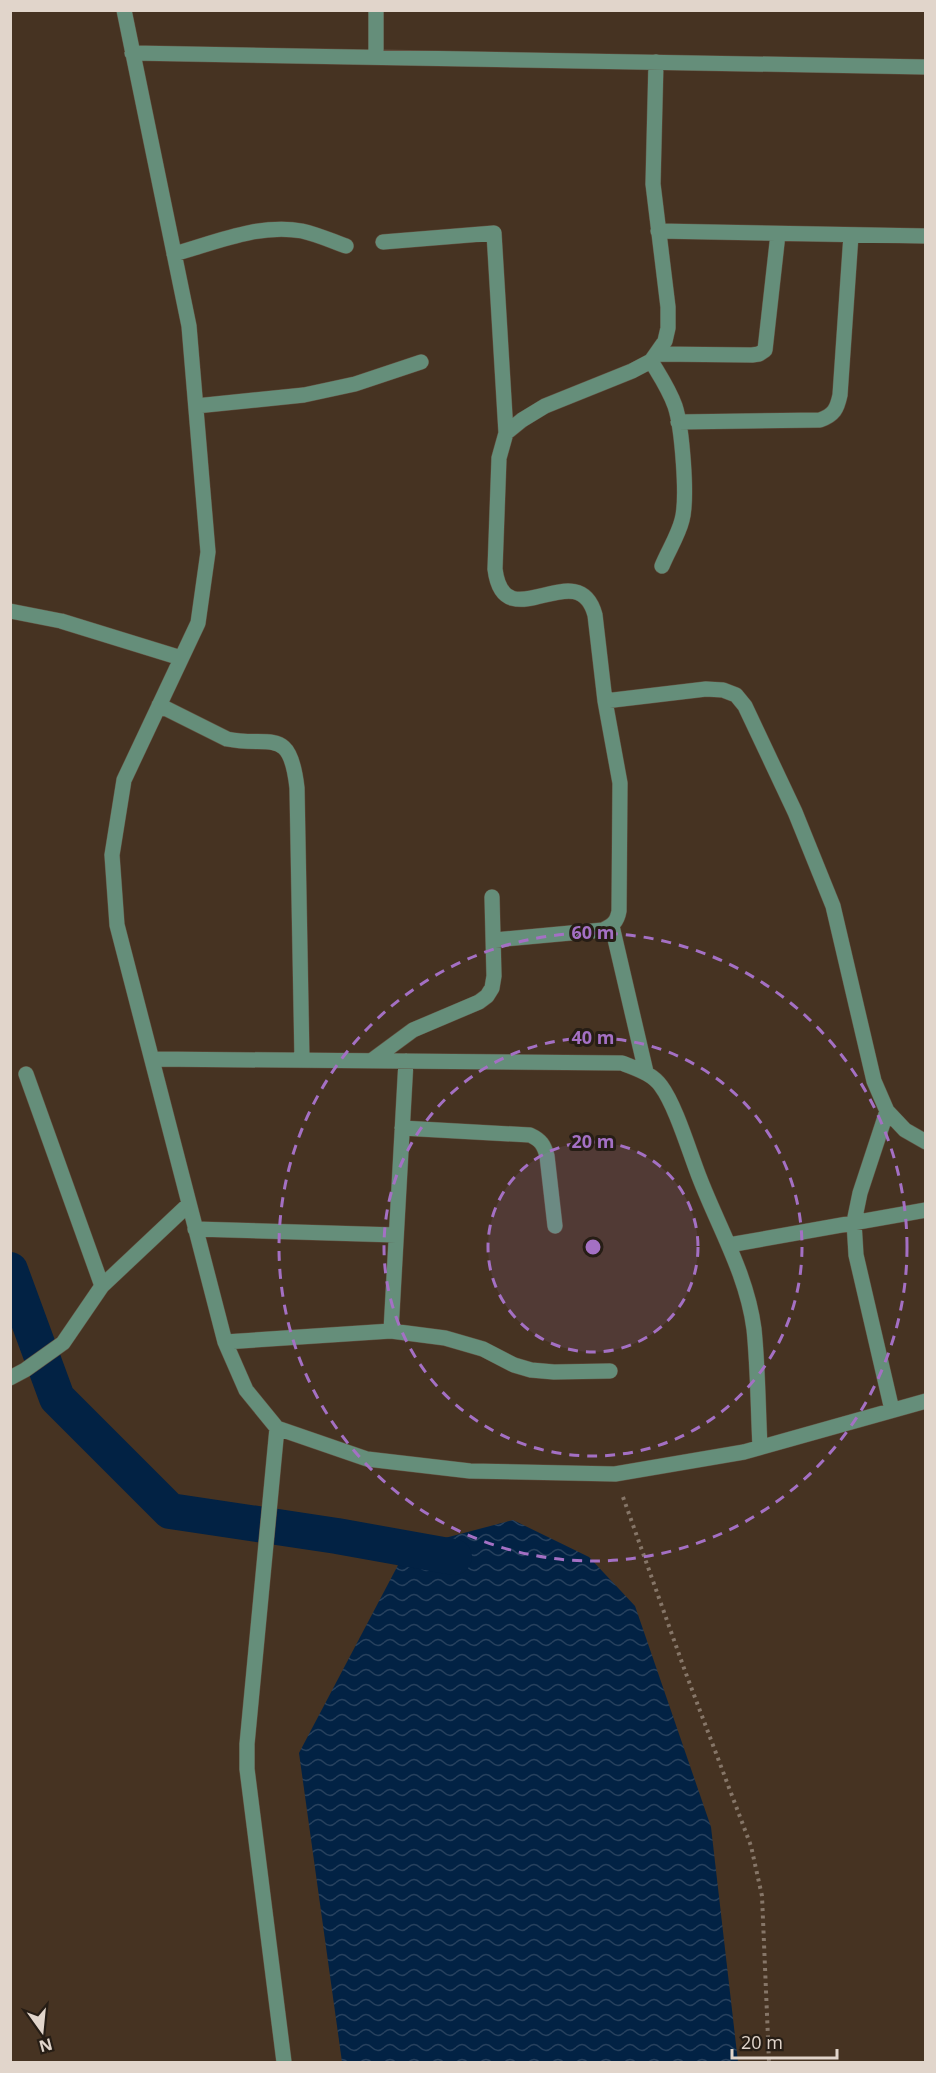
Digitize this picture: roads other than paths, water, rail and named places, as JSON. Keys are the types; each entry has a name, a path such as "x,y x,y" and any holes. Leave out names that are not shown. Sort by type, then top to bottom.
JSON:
{"street":[{"path":"124,10 189,326 208,552 198,623 124,780 112,855 117,925 225,1342 246,1390 277,1428 367,1459 470,1471 615,1474 760,1447 926,1401"},
{"path":"376,10 376,57"},
{"path":"132,53 926,67"},
{"path":"506,433 545,406 632,371 653,358 665,340 668,328 668,307 652,184 656,62"},
{"path":"174,254 244,234 276,230 302,231 346,246"},
{"path":"658,231 926,236"},
{"path":"383,242 494,233 506,433 499,458 496,581 501,592 510,598 520,599 573,591 587,596 592,603 595,615 605,701 620,783 620,911 618,919 612,926 603,930 495,940"},
{"path":"653,358 752,355 765,350 778,234"},
{"path":"678,422 820,420 831,416 837,408 840,395 851,235"},
{"path":"653,358 676,408 685,504 681,522 662,566"},
{"path":"196,406 304,395 355,384 421,362"},
{"path":"10,611 61,621 181,658"},
{"path":"605,701 706,689 723,690 736,695 745,706 795,812 833,906 874,1081 887,1111 905,1130 926,1142"},
{"path":"159,705 227,739 275,742 284,748 291,759 297,788 302,1060"},
{"path":"371,1061 413,1030 470,1007 487,996 492,988 494,976 495,940 492,897"},
{"path":"612,926 646,1072"},
{"path":"152,1059 622,1063 646,1072 661,1085 670,1103 709,1202 729,1245 745,1292 754,1327 760,1447"},
{"path":"391,1331 406,1061"},
{"path":"26,1074 102,1286"},
{"path":"887,1111 860,1193 854,1222 856,1255 892,1410"},
{"path":"402,1128 530,1135 540,1139 548,1156 555,1226"},
{"path":"10,1378 63,1343 102,1286 189,1204"},
{"path":"729,1245 926,1210"},
{"path":"195,1229 396,1235"},
{"path":"225,1342 391,1331 445,1338 483,1350 514,1365 531,1370 610,1371"},
{"path":"277,1428 247,1744 247,1769 284,2062"}],"water":[{"path":"513,1520 589,1557 635,1606 711,1827 738,2062 342,2062 299,1753 407,1548"}],"waterway":[{"path":"10,1270 57,1398 170,1511 337,1536 454,1557"}]}
